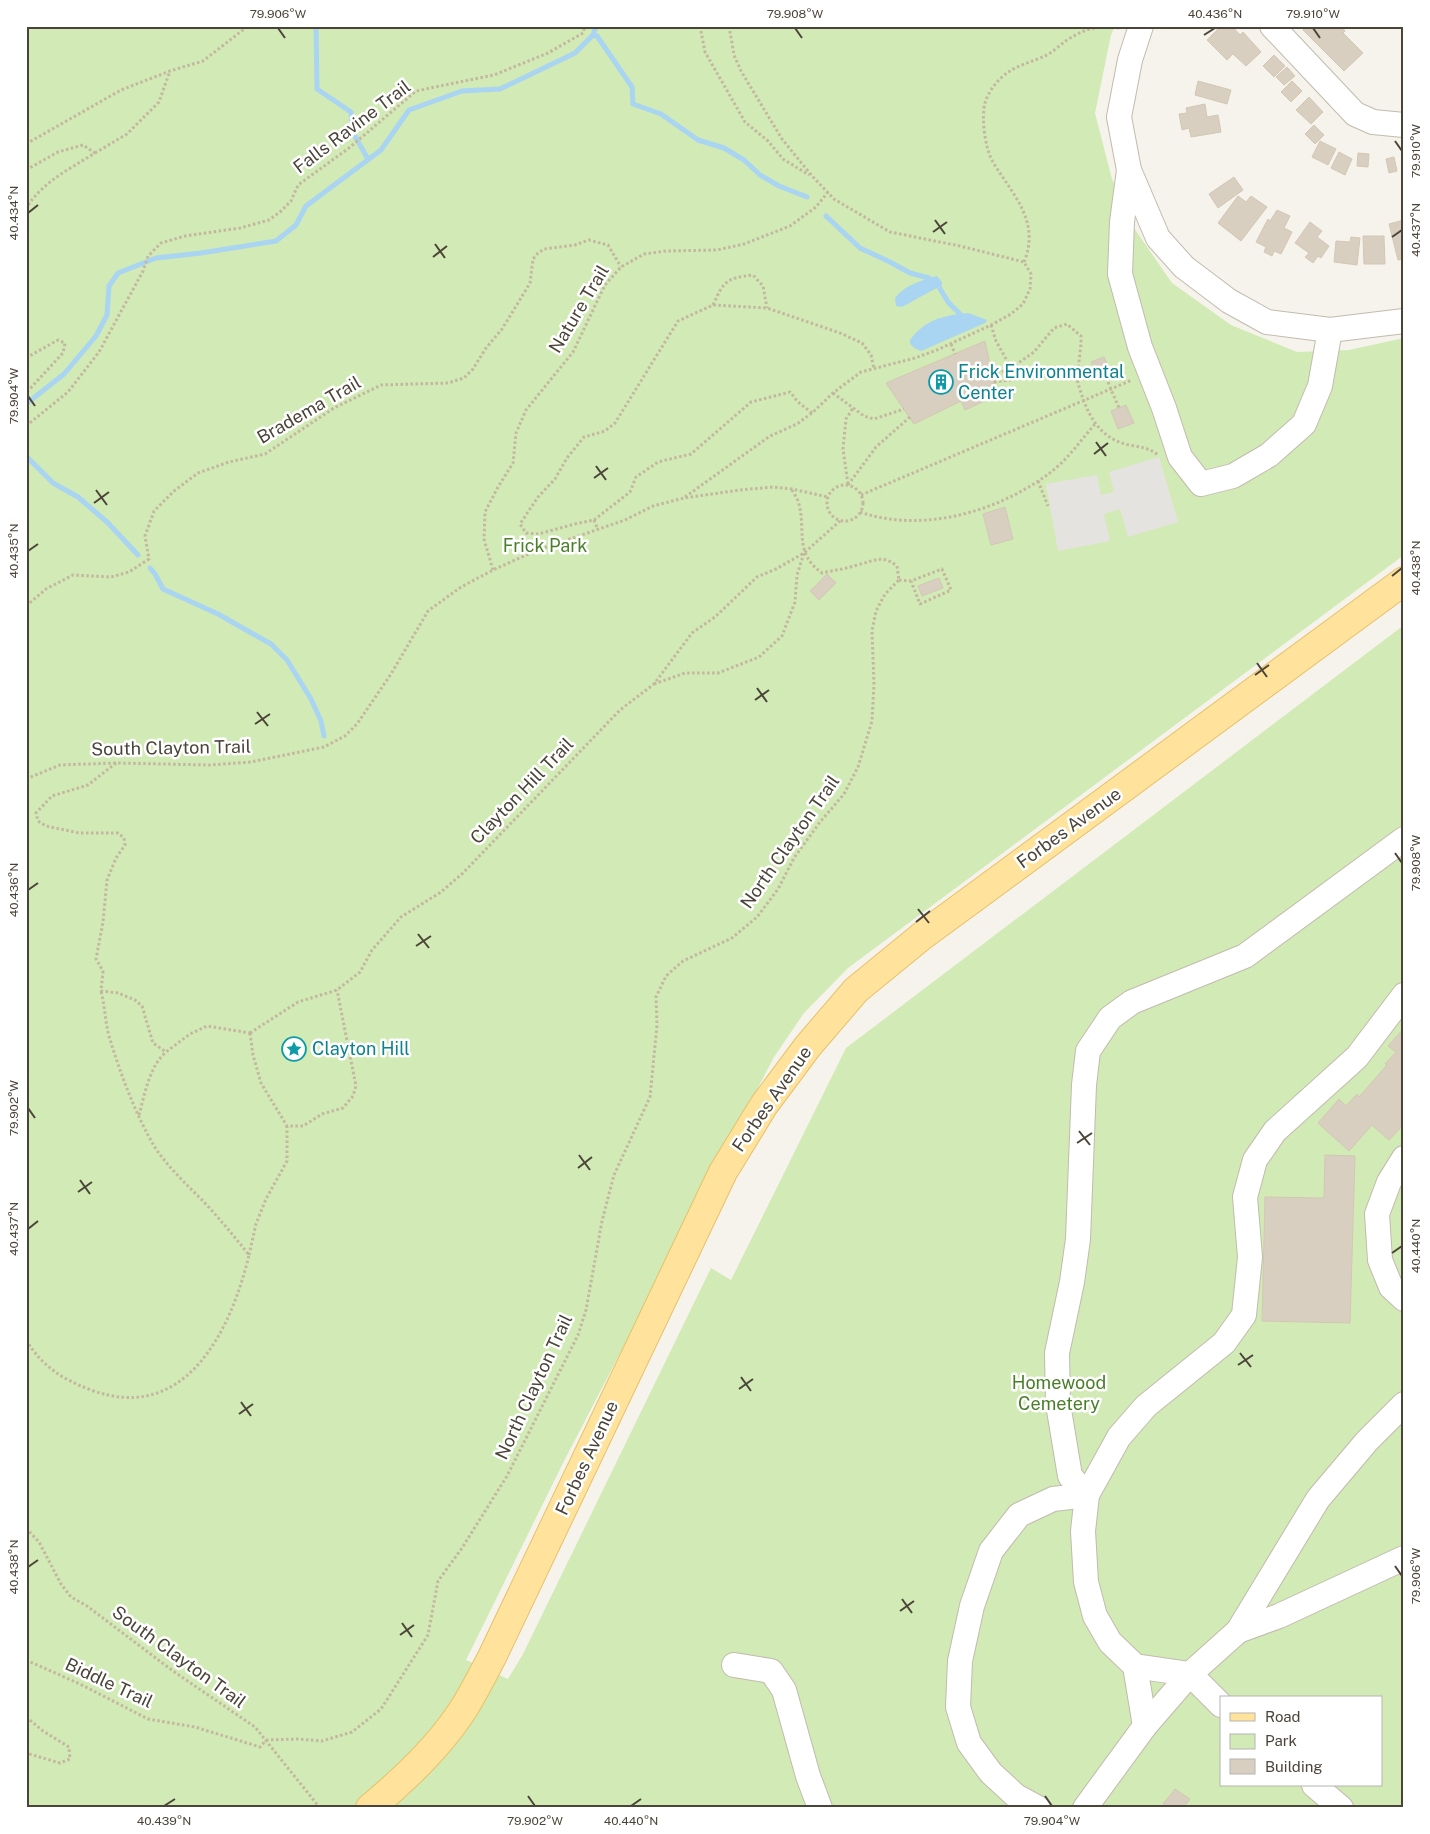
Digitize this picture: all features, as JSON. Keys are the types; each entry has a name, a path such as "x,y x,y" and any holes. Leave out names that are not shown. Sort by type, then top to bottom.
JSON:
{"main road":[{"name":"Forbes Avenue","path":"370,1808 392,1790 432,1750 464,1708 492,1657 722,1172 764,1104 808,1046 856,990 922,936 1404,581"}],"street":[{"path":"1272,26 1355,114 1373,122 1404,124"},
{"path":"1140,28 1130,60 1119,117 1129,170 1158,238 1184,267 1229,301 1267,322 1330,330 1404,321"},
{"path":"1129,170 1122,222 1120,274 1140,347 1180,457 1201,484 1233,476 1269,455 1304,424 1320,386 1330,330"},
{"path":"1087,1495 1070,1476 1058,1404 1057,1354 1072,1282 1078,1239 1084,1085 1088,1051 1110,1018 1132,1002 1245,956 1404,839"},
{"path":"1220,1704 1190,1674 1136,1666 1110,1642 1094,1616 1086,1582 1084,1540 1087,1495 1119,1437 1146,1406 1224,1343 1244,1315 1250,1257 1245,1197 1256,1160 1275,1131 1357,1057 1404,995"},
{"path":"1404,1158 1389,1182 1377,1214 1380,1260 1391,1287 1404,1298"},
{"path":"1085,1808 1145,1726 1190,1674 1238,1631 1318,1500 1366,1441 1404,1404"},
{"path":"1036,1807 1016,1796 991,1773 969,1743 958,1707 960,1661 972,1606 991,1551 1019,1515 1053,1499 1087,1495"},
{"path":"1238,1631 1279,1616 1404,1558"},
{"path":"734,1665 771,1670 784,1690 808,1776 820,1808"},
{"path":"1136,1666 1145,1726"},
{"path":"1315,1786 1341,1808"}],"path":[{"path":"26,144 121,90 170,71 203,61 248,26"},
{"name":"Falls Ravine Trail","path":"26,426 68,392 99,352 143,271 148,256 161,244 185,236 240,228 269,220 291,201 298,185 349,148 416,91 494,75 548,53 583,33 585,26"},
{"path":"700,26 706,52 745,122 768,141 783,159 812,176"},
{"path":"684,498 770,436 797,424 812,413 832,393 862,372 915,358 989,326 1011,314 1023,304 1030,289 1031,274 1024,262 960,246 890,232 834,199 812,176 782,139 741,71 734,55 729,26"},
{"path":"1024,262 1028,252 1029,240 1026,216 1014,193 992,161 984,141 984,103 992,89 1008,72 1048,54 1068,39 1091,27 1140,28"},
{"path":"26,208 34,197 54,178 126,134 159,102 170,71"},
{"path":"26,170 58,152 83,145 95,153"},
{"name":"Nature Trail","path":"493,570 484,539 485,512 513,463 516,433 526,410 573,352 605,285 621,267 644,254 666,250 718,250 744,244 790,226 816,207 828,192"},
{"name":"Bradema Trail","path":"26,606 46,589 73,576 111,577 129,572 149,559 145,536 154,510 174,491 198,473 229,462 265,454 334,408 381,385 448,383 464,378 473,369 486,348 512,314 530,283 533,259 544,249 575,245 589,240 608,245 621,267"},
{"path":"714,306 722,286 735,277 753,275 763,286 768,308"},
{"path":"812,413 798,402 790,392 751,402 691,454 658,462 636,477 630,492 594,520 538,534 526,533 520,524 538,497 555,480 567,458 584,437 605,430 615,423 678,321 714,306 768,308 840,333 862,343 871,355 874,369"},
{"path":"993,376 1018,365 1034,352 1054,328 1067,324 1080,336 1081,344 1077,379 1083,401 1094,424 1110,438 1149,449 1161,457"},
{"path":"989,326 1011,368"},
{"path":"26,358 58,340 65,343 64,353 26,393"},
{"path":"951,344 955,354"},
{"path":"862,495 1150,372"},
{"path":"1104,373 1118,408"},
{"path":"994,382 1042,376 1077,379"},
{"path":"832,393 864,416 874,419 904,408"},
{"path":"848,485 843,449 846,418 853,408"},
{"path":"848,485 876,447 910,417"},
{"path":"860,512 888,519 932,520 958,516 1008,499 1052,471 1066,458 1094,424"},
{"path":"1038,481 1048,506"},
{"path":"848,485 862,495 863,501 860,512 851,520 840,521 830,515 827,510 828,497 832,489 837,486 848,485"},
{"name":"South Clayton Trail","path":"26,779 60,765 116,763 194,765 251,762 324,747 345,736 357,724 391,674 428,612 460,587 493,570 535,551 625,520 653,506 684,498 773,487 828,497"},
{"path":"654,684 685,673 718,673 759,657 782,636 795,602 797,575 804,553 799,504 792,489"},
{"path":"594,520 598,530"},
{"name":"Clayton Hill Trail","path":"250,1034 298,1002 337,990 360,972 372,950 401,917 440,892 463,873 620,710 654,684 692,633 715,617 757,577 776,569 804,553 840,521"},
{"path":"804,553 813,567 822,573 879,559 890,560 897,566 899,580 911,581 942,569 950,590 920,604 911,581"},
{"name":"North Clayton Trail","path":"266,1740 298,1739 322,1741 352,1732 381,1709 428,1635 438,1581 462,1548 508,1476 578,1336 586,1310 601,1230 614,1175 650,1097 657,1025 656,997 666,976 682,961 732,938 757,917 778,889 794,858 820,822 844,794 858,767 872,721 874,684 872,631 876,612 885,594 899,580"},
{"path":"116,763 88,785 52,796 36,813 38,821 46,826 79,833 118,833 124,838 125,845 116,858 107,880 96,959 103,971 100,991 106,1007 109,1035 139,1116 155,1147 178,1177 224,1225 249,1256"},
{"path":"287,1126 303,1126 322,1114 343,1108 353,1096 356,1086 337,990"},
{"path":"100,991 118,992 135,1000 142,1006 152,1043 166,1052"},
{"path":"26,1340 50,1369 76,1384 96,1392 123,1398 154,1394 178,1384 196,1368 215,1343 228,1319 242,1286 256,1224 266,1199 287,1161 287,1126 261,1083 253,1056 250,1034 207,1026 190,1034 158,1058 139,1116"},
{"name":"South Clayton Trail","path":"26,1528 40,1542 61,1584 71,1597 87,1606 173,1671 255,1727 320,1808"},
{"name":"Biddle Trail","path":"26,1660 80,1684 148,1718 195,1727 260,1747 266,1740"},
{"path":"26,1717 43,1731 69,1747 70,1759 60,1763 26,1754"}],"green space":[{"name":"Frick Park","path":"26,26 1115,26 1111,35 1095,113 1112,179 1134,228 1172,283 1231,325 1297,352 1349,350 1404,338 1404,555 848,968 804,1013 774,1057 563,1463 466,1660 508,1679 523,1654 711,1268 731,1280 846,1048 1404,625 1404,1808 26,1808"}],"shaded area":[{"path":"1159,457 1178,522 1128,537 1120,509 1104,514 1110,541 1058,551 1046,484 1097,475 1101,495 1114,492 1109,472"}],"water":[{"path":"937,276 942,285 902,307 896,306 895,298 904,289"},
{"path":"968,313 987,320 985,323 921,351 910,344 910,340 916,333 928,323 951,315"}],"building":[{"path":"1221,26 1232,26 1240,35 1243,32 1261,52 1246,66 1233,54 1227,60 1207,40"},
{"path":"1307,26 1341,26 1345,31 1343,33 1363,53 1344,71 1303,30"},
{"path":"1274,55 1285,66 1274,77 1263,66"},
{"path":"1287,67 1295,76 1284,85 1276,77"},
{"path":"1198,81 1231,90 1227,104 1195,95"},
{"path":"1292,81 1302,91 1291,102 1281,92"},
{"path":"1309,97 1323,112 1311,124 1296,110"},
{"path":"1205,104 1207,117 1218,115 1221,132 1191,137 1189,128 1182,130 1179,114 1187,113 1186,108"},
{"path":"1314,125 1324,135 1315,144 1305,134"},
{"path":"1320,141 1336,149 1328,165 1312,157"},
{"path":"1339,152 1352,159 1345,175 1331,168"},
{"path":"1358,153 1369,154 1368,167 1357,166"},
{"path":"1394,157 1397,171 1389,173 1386,159"},
{"path":"1234,177 1243,190 1218,208 1209,194"},
{"path":"1238,196 1246,202 1251,196 1267,207 1241,241 1218,223"},
{"path":"1277,210 1290,216 1284,228 1292,232 1281,254 1274,251 1272,256 1264,252 1266,247 1256,242 1268,219 1270,221"},
{"path":"1404,220 1404,259 1398,260 1389,224"},
{"path":"1310,222 1322,231 1317,237 1329,246 1321,258 1318,256 1313,263 1305,257 1309,253 1295,243"},
{"path":"1363,236 1384,236 1385,264 1364,264"},
{"path":"1351,237 1360,238 1357,265 1334,262 1336,241 1350,242"},
{"name":"Frick Environmental Center","path":"985,341 995,388 987,391 989,399 965,410 961,401 914,424 886,383"},
{"path":"1104,357 1110,371 1097,376 1091,362"},
{"path":"1126,405 1134,423 1118,429 1111,411"},
{"path":"1005,507 1013,539 991,545 983,514"},
{"path":"827,574 836,583 819,600 810,591"},
{"path":"939,578 943,588 922,596 918,586"},
{"path":"1404,1028 1404,1124 1389,1140 1372,1125 1349,1151 1318,1123 1339,1099 1346,1106 1357,1094 1359,1097 1396,1052 1388,1046"},
{"path":"1325,1155 1355,1156 1350,1323 1262,1321 1265,1197 1324,1198"},
{"path":"1175,1789 1190,1799 1183,1808 1168,1808 1163,1804"}],"waterway":[{"path":"316,26 317,89 351,112 353,133 368,159"},
{"path":"26,404 64,374 96,336 107,315 109,286 118,273 156,258 276,241 296,225 306,206 381,150 409,110 462,91 500,89 575,53 593,35 596,26"},
{"path":"593,35 597,36 632,87 633,104 661,114 698,140 724,148 744,160 760,175 779,186 807,197"},
{"path":"826,216 860,248 910,273 929,278 939,287 948,302 960,314"},
{"path":"26,456 53,483 78,497 107,522 138,555"},
{"path":"150,568 163,589 218,614 271,644 287,660 311,699 321,721 324,736"}],"place":[{"name":"Frick Environmental Center","path":"941,382"},
{"name":"Clayton Hill","path":"294,1049"}],"park label":[{"name":"Homewood Cemetery","path":"1059,1394"}]}
